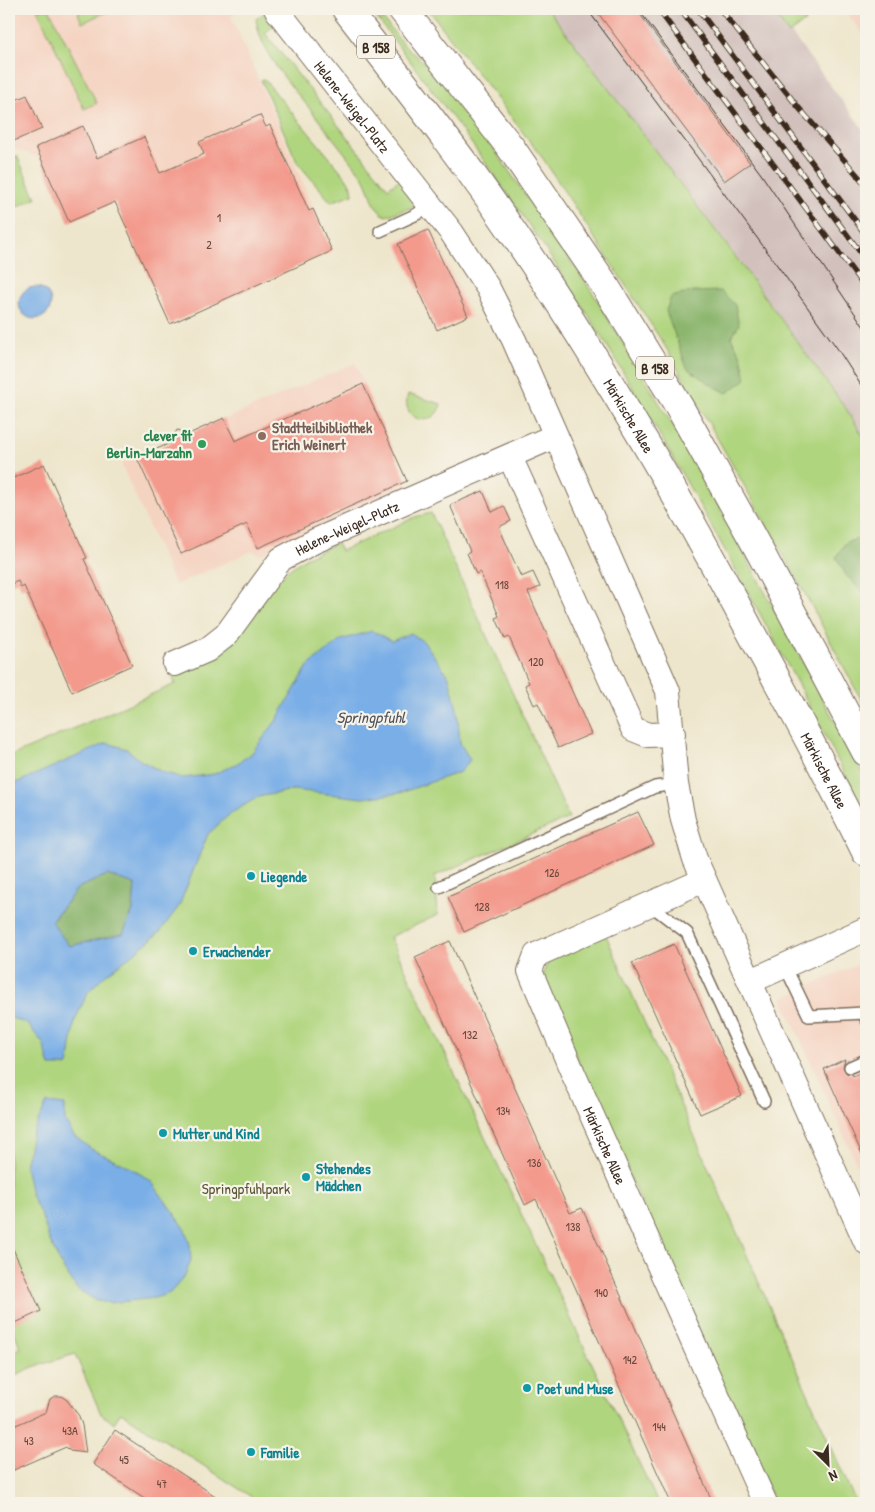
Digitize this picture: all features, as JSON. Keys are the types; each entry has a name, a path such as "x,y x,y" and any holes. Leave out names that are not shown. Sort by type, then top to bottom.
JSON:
{"main road":[{"name":"Märkische Allee","path":"346,9 470,172 516,237 640,432 724,580 866,852"},
{"path":"383,9 402,34 444,63"},
{"name":"B 158","path":"402,9 511,148 604,284 680,408 760,550 866,752"}],"street":[{"name":"Helene-Weigel-Platz","path":"276,9 428,205 452,233 488,288 514,340 668,691 673,734"},
{"name":"Helene-Weigel-Platz","path":"175,664 207,650 226,634 281,559 315,541 555,436"},
{"path":"510,457 632,729 648,734 673,734 676,784 687,835 704,880 751,981 866,1242"},
{"name":"Märkische Allee","path":"704,880 536,955 530,971 569,1066 766,1503"},
{"path":"751,981 866,929"}],"lane":[{"path":"380,231 417,214 428,205"},
{"path":"439,887 655,787 676,784"},
{"path":"649,904 687,933 764,1101"},
{"path":"785,966 809,1016 864,1013 866,1018"},
{"path":"850,1067 866,1060"}],"shaded area":[{"path":"9,9 240,9 231,16 332,251 170,324 115,202 69,222 40,158 9,146"},
{"path":"548,9 773,9 866,133 866,441 847,410 736,256"},
{"path":"844,9 866,9 866,39"},
{"path":"431,226 472,317 436,333 395,242"},
{"path":"355,363 410,488 260,555 252,551 175,585 121,464"},
{"path":"866,961 866,1185 782,998"}],"green space":[{"path":"37,9 49,9 97,103 84,109"},
{"path":"86,9 113,9 82,23 78,13"},
{"path":"370,9 375,9 404,45 436,73 456,98 498,155 594,295 678,434 866,780 866,815 746,588 601,336 542,244 495,176"},
{"path":"428,9 548,9 735,256 847,410 866,441 866,709 800,584 665,346 544,160"},
{"path":"771,9 821,9 789,34"},
{"path":"267,11 276,23 265,33 388,188 400,179 417,201 410,208 386,216 377,209 362,175 269,56 263,44 256,19"},
{"path":"264,79 345,176 352,187 353,194 331,202 297,162 261,80"},
{"path":"17,156 36,198 10,210 9,159"},
{"path":"721,291 735,305 739,325 731,337 741,355 746,379 727,393 687,368 666,311 671,297 692,292"},
{"path":"408,394 441,404 432,417 425,420 418,419 408,410"},
{"name":"Springpfuhlpark","path":"431,513 569,818 435,876 438,915 390,937 658,1503 272,1503 267,1500 253,1498 121,1412 114,1423 101,1414 75,1354 33,1367 9,1378 9,1354 21,1348 11,1325 9,1243 9,757 175,684 172,674 291,568 305,558 337,543 341,551 415,517"},
{"path":"860,539 866,541 866,596 846,575 836,557 846,542"},
{"path":"107,875 135,884 133,911 123,934 69,946 51,922 78,888"},
{"path":"605,933 856,1503 775,1503 543,982 544,971 550,959"}],"water":[{"path":"35,287 41,288 46,292 50,297 50,309 46,314 41,318 35,319 29,318 24,314 20,309 19,303 20,297 24,292 29,288"},
{"name":"Springpfuhl","path":"372,631 392,641 411,633 425,643 449,677 457,709 460,743 470,760 460,772 400,793 363,798 293,790 258,797 230,814 208,834 179,906 160,932 105,975 88,992 75,1020 68,1066 50,1066 43,1043 27,1024 9,1017 9,786 107,743 127,749 140,760 162,772 183,778 214,774 236,764 251,754 276,721 308,666 341,640","holes":["107,875 135,884 133,911 123,934 69,946 51,921 78,888"]},
{"path":"47,1103 65,1105 65,1121 74,1136 93,1150 128,1166 151,1181 184,1227 190,1245 191,1260 185,1276 170,1293 155,1298 110,1303 97,1301 77,1289 61,1265 31,1195 25,1166 32,1134"}],"building":[{"path":"595,9 636,9 750,163 724,181"},
{"path":"27,95 42,129 9,143 9,103"},
{"path":"260,115 266,127 270,125 309,211 313,209 332,251 170,324 115,202 69,222 36,147 83,126 97,158 144,137 160,173 204,154 199,142"},
{"path":"428,230 468,316 437,330 398,244"},
{"path":"363,384 407,481 258,548 247,524 181,554 137,458 170,443 177,430 191,433 224,418 235,441"},
{"path":"44,464 87,558 84,559 132,665 72,692 24,586 21,588 18,581 9,585 9,480"},
{"path":"483,491 492,512 504,506 511,521 499,527 521,577 533,572 540,587 528,592 591,734 558,748 538,703 534,705 525,685 529,683 509,637 505,639 496,618 499,616 480,572 476,574 467,553 470,551 450,505"},
{"path":"638,812 654,845 464,932 448,897"},
{"path":"450,941 570,1213 582,1208 713,1503 671,1503 536,1199 525,1205 415,957"},
{"path":"674,944 742,1096 700,1114 632,963"},
{"path":"845,1059 843,1067 846,1073 853,1076 866,1070 866,1163 824,1069"},
{"path":"9,1240 41,1311 9,1326"},
{"path":"55,1396 61,1396 67,1400 79,1416 86,1453 70,1451 66,1447 9,1472 9,1428 46,1412 50,1399"},
{"path":"115,1430 226,1503 152,1503 93,1464"}],"tram line":[{"path":"587,9 769,254 837,348 866,393"},
{"path":"638,9 761,174 866,330"}],"railway":[{"path":"658,9 866,289"},
{"path":"680,9 866,260"},
{"path":"698,9 866,235"},
{"path":"720,9 799,108 866,185"}],"place":[{"name":"Stadtteilbibliothek Erich Weinert","path":"262,436"},
{"name":"clever fit Berlin-Marzahn","path":"202,444"},
{"name":"Liegende","path":"251,876"},
{"name":"Erwachender","path":"193,951"},
{"name":"Mutter und Kind","path":"163,1133"},
{"name":"Stehendes Mädchen","path":"306,1177"},
{"name":"Poet und Muse","path":"527,1388"},
{"name":"Familie","path":"251,1452"}]}
